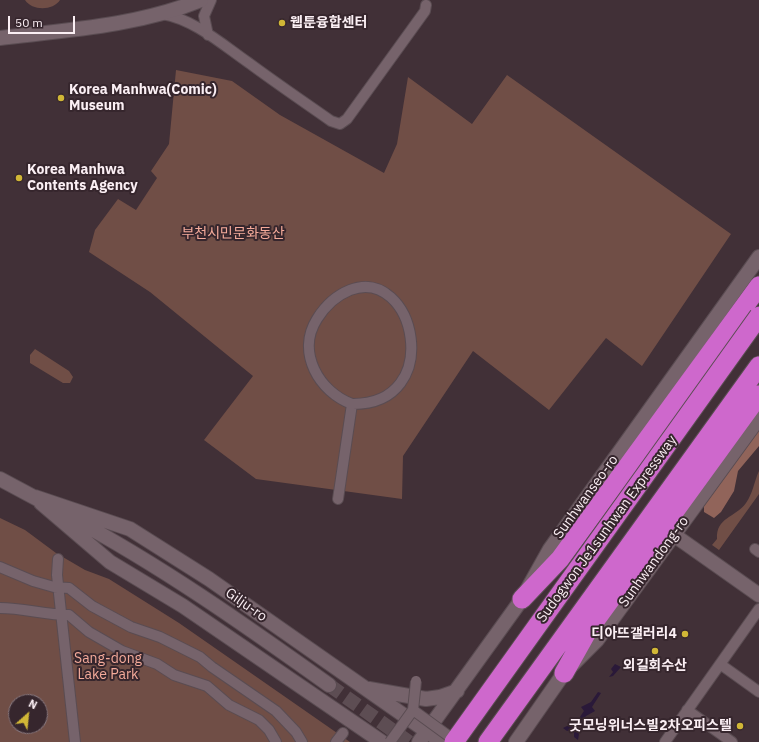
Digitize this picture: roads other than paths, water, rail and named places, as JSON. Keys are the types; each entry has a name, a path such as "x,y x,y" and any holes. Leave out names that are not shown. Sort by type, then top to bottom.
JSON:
{"highway":[{"path":"522,599 560,559 759,286"},
{"name":"Sudogwon Je1sunhwan Expressway","path":"455,742 759,316"},
{"name":"Sudogwon Je1sunhwan Expressway","path":"488,742 759,366"},
{"path":"564,673 587,632 759,395"}],"street":[{"path":"0,38 120,23 161,14 201,0"},
{"path":"208,35 204,16 211,0"},
{"path":"161,14 171,16 185,22 208,35 331,122 340,124 347,119 422,15 426,5"},
{"name":"Sunhwanseo-ro","path":"423,737 522,599 550,549 759,257"},
{"path":"358,287 371,287 392,298 403,311 410,328 412,345 410,360 408,370 402,381 386,397 367,405 352,404 332,393 314,372 309,356 310,339 314,324 323,310 334,299 358,287"},
{"path":"338,499 352,404"},
{"name":"Sunhwandong-ro","path":"516,742 564,673 597,640 759,418"},
{"name":"Gilju-ro","path":"0,479 120,544 226,612 330,685"},
{"name":"Gilju-ro","path":"34,497 130,529 209,579 366,689 423,737 442,742"},
{"name":"Gilju-ro","path":"34,497 110,562 183,606 382,742"},
{"path":"674,535 759,596"},
{"path":"58,559 58,587 75,742"},
{"path":"0,567 33,581 69,588 92,606 131,627 160,637 200,657 212,667 276,711 296,732 302,742"},
{"path":"0,608 24,609 44,614 69,614 89,632 122,651 157,664 174,675 207,686 229,705 259,720 269,730 276,742"},
{"path":"665,742 759,610"},
{"path":"720,664 759,692"},
{"path":"390,742 413,710 416,681"},
{"path":"366,689 426,699 440,697 456,691"},
{"path":"413,710 455,742"},
{"path":"687,710 732,742"},
{"path":"344,716 364,742"},
{"path":"523,742 527,726"},
{"path":"336,742 343,733"}],"tunnel":[{"path":"329,685 409,742"}],"place":[{"name":"웹툰융합센터","path":"282,23"},
{"name":"Korea Manhwa(Comic) Museum","path":"61,98"},
{"name":"Korea Manhwa Contents Agency","path":"19,178"},
{"name":"디아뜨갤러리4","path":"685,634"},
{"name":"외길회수산","path":"655,651"},
{"name":"굿모닝위너스빌2차오피스텔","path":"740,726"}],"park label":[{"name":"부천시민문화동산","path":"233,234"},
{"name":"Sang-dong Lake Park","path":"108,668"}]}
